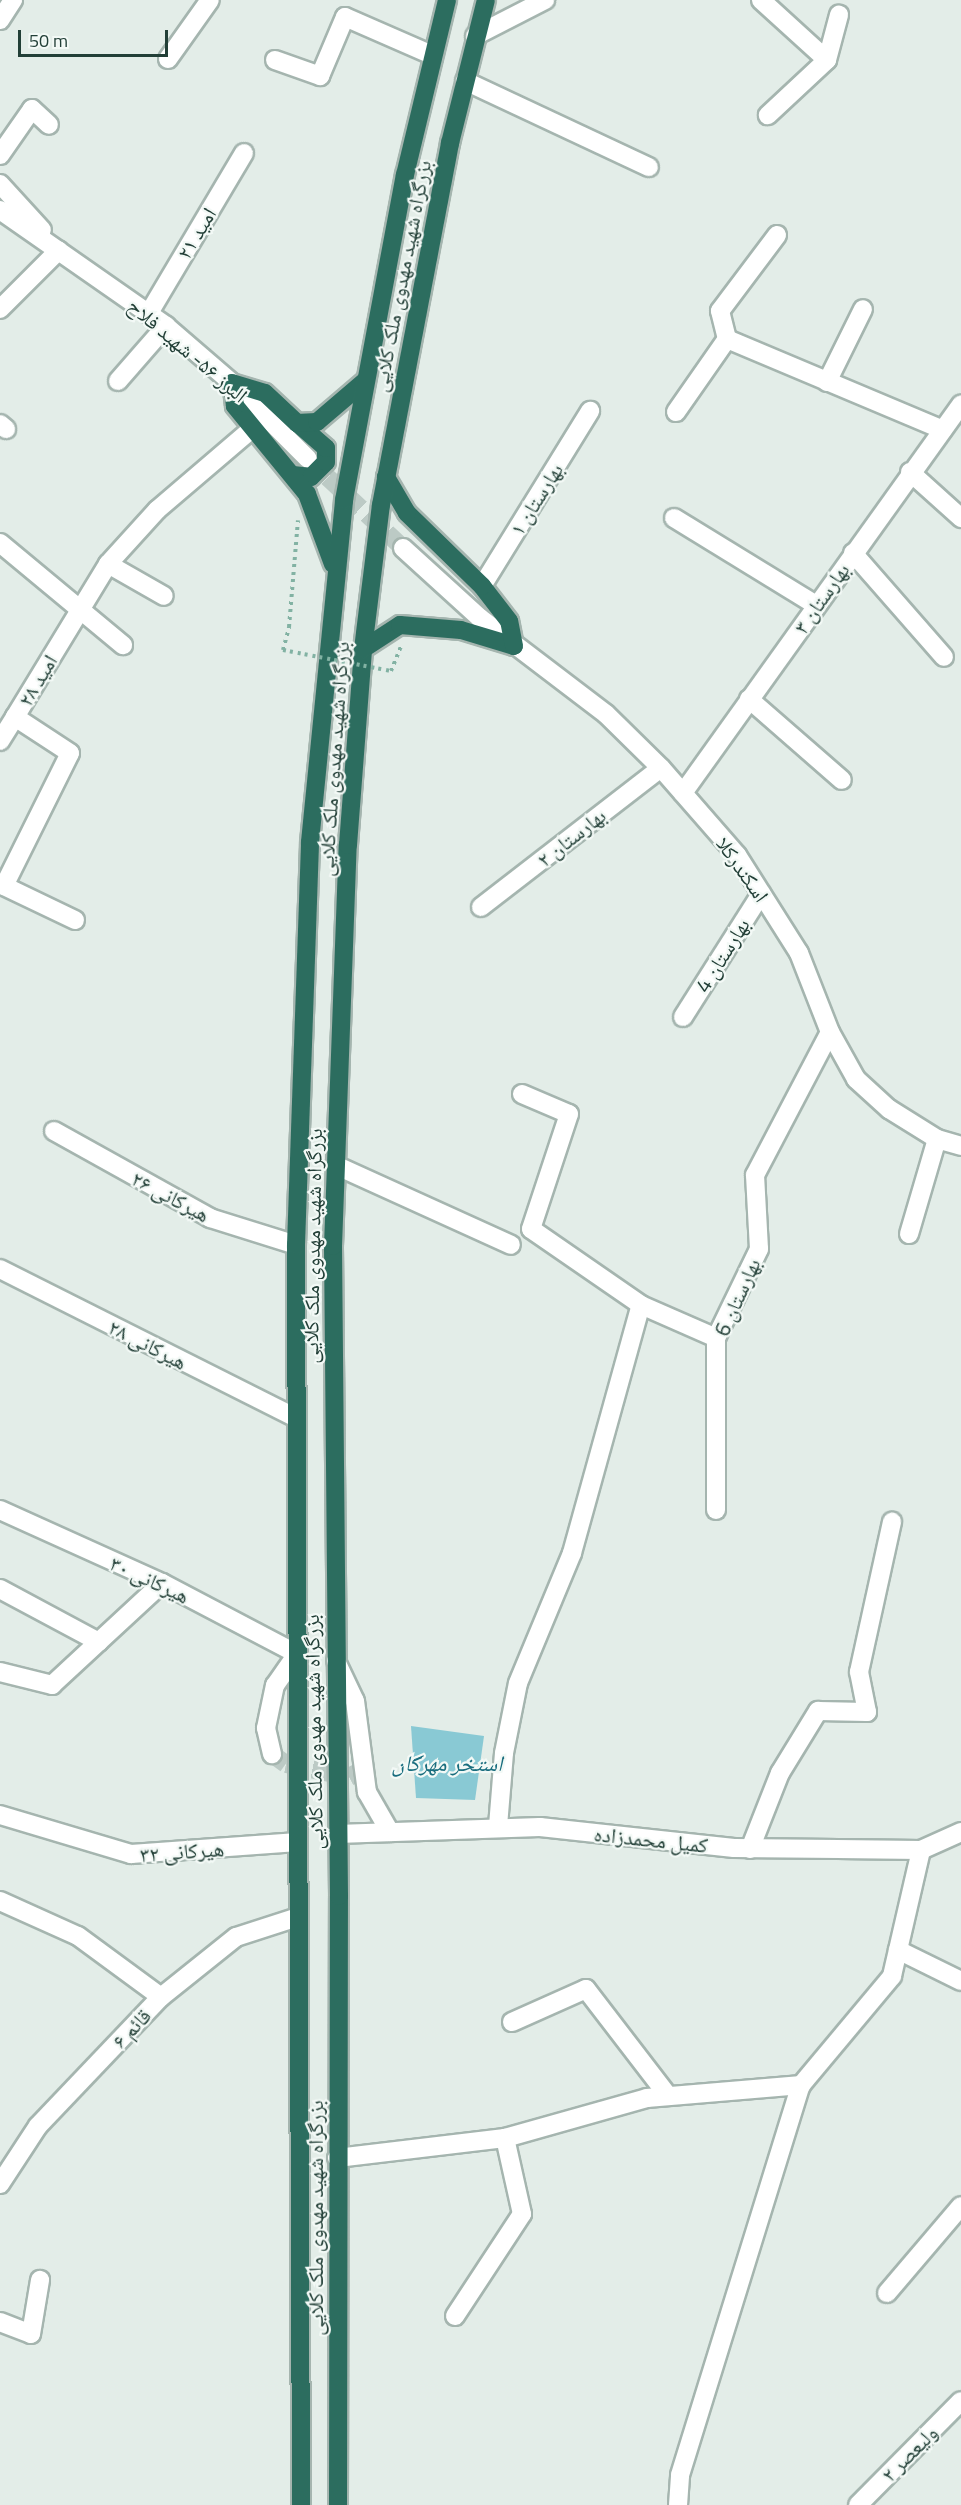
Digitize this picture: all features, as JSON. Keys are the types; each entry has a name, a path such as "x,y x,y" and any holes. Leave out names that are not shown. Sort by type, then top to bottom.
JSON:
{"highway":[{"name":"بزرگراه شهید مهدوی ملک کلایی","path":"301,2505 296,1245 309,866 334,567 365,381 432,55 447,0"},
{"name":"بزرگراه شهید مهدوی ملک کلایی","path":"338,2505 338,1834 334,1657 335,1165 346,880 363,649 386,477 465,81 486,0"},
{"path":"297,423 317,422 365,381"},
{"path":"293,475 311,477 326,462 326,448 266,393 232,383 235,406 307,494 334,567"},
{"path":"363,649 400,625 461,630 514,646 509,621 482,586 407,513 386,477"}],"street":[{"path":"0,20 13,0"},
{"path":"168,59 210,0"},
{"path":"475,36 545,0"},
{"path":"761,0 827,60"},
{"path":"768,115 827,60 839,15"},
{"path":"275,60 320,75 345,17 432,55"},
{"path":"465,81 649,167"},
{"path":"0,155 32,109 49,125"},
{"name":"امید ۲۱","path":"148,313 244,153"},
{"name":"البرز ۵۶- شهید فلاح","path":"0,184 59,250"},
{"name":"البرز ۵۶- شهید فلاح","path":"0,210 166,326 232,383 308,459"},
{"path":"676,412 727,339 720,311 777,235"},
{"path":"0,309 59,250"},
{"path":"827,382 862,309"},
{"path":"118,381 166,326"},
{"path":"727,339 943,430"},
{"name":"بهارستان ۳","path":"683,793 910,472 960,406"},
{"name":"بهارستان ۱","path":"482,586 590,411"},
{"name":"امید ۲۸","path":"75,920 4,886 70,753 15,717 108,564 157,510 253,428"},
{"path":"910,472 961,519"},
{"path":"674,518 816,605"},
{"path":"0,543 79,611 123,645"},
{"name":"اسکندرکلا","path":"403,548 514,646 606,714 661,768 737,855 799,953 830,1032 856,1079 889,1109 937,1139 961,1146"},
{"path":"853,553 944,657"},
{"path":"108,564 164,596"},
{"path":"749,699 842,780"},
{"path":"0,741 15,717"},
{"name":"بهارستان ۲","path":"481,907 661,768"},
{"name":"بهارستان 4","path":"683,1017 761,894"},
{"name":"بهارستان 6","path":"716,1510 716,1338 759,1249 755,1175 830,1032"},
{"path":"522,1094 569,1114 531,1229 641,1305 716,1338"},
{"name":"هیرکانی ۲۶","path":"54,1131 210,1218 296,1245"},
{"path":"909,1234 937,1139"},
{"path":"335,1165 511,1245"},
{"name":"هیرکانی ۲۸","path":"0,1269 296,1418"},
{"path":"498,1826 504,1753 518,1683 572,1553 641,1305"},
{"name":"هیرکانی ۳۰","path":"0,1510 162,1584 297,1654"},
{"path":"750,1849 780,1773 818,1711 867,1712 860,1672 892,1522"},
{"path":"0,1672 52,1686 162,1584"},
{"path":"0,1589 99,1642"},
{"path":"272,1754 266,1728 275,1685 297,1654"},
{"path":"334,1657 355,1701 367,1792 390,1832"},
{"name":"هیرکانی ۳۲","path":"0,1815 131,1854 298,1842"},
{"name":"کمیل محمدزاده","path":"338,1834 498,1826 540,1827 750,1849 921,1850 961,1832"},
{"path":"678,2505 680,2475 801,2085 892,1976 921,1850"},
{"path":"0,1901 78,1936 161,1997"},
{"name":"قائم ۶","path":"0,2184 38,2126 161,1997 236,1937 298,1917"},
{"path":"898,1950 961,1980"},
{"path":"512,2022 586,1989 668,2096"},
{"path":"337,2158 505,2138 647,2097 801,2085"},
{"path":"455,2316 522,2214 505,2138"},
{"path":"887,2293 961,2206"},
{"path":"0,2322 31,2334 40,2280"},
{"name":"ولیعصر ۲","path":"858,2505 961,2401"}],"path":[{"path":"307,494 295,528 289,627 283,650 391,671 401,645"}],"water":[{"name":"استخر مهرگان","path":"411,1726 484,1736 475,1800 416,1798"}],"tunnel":[{"path":"308,459 403,548"},
{"path":"272,1754 286,1764 349,1777 362,1770"}]}
